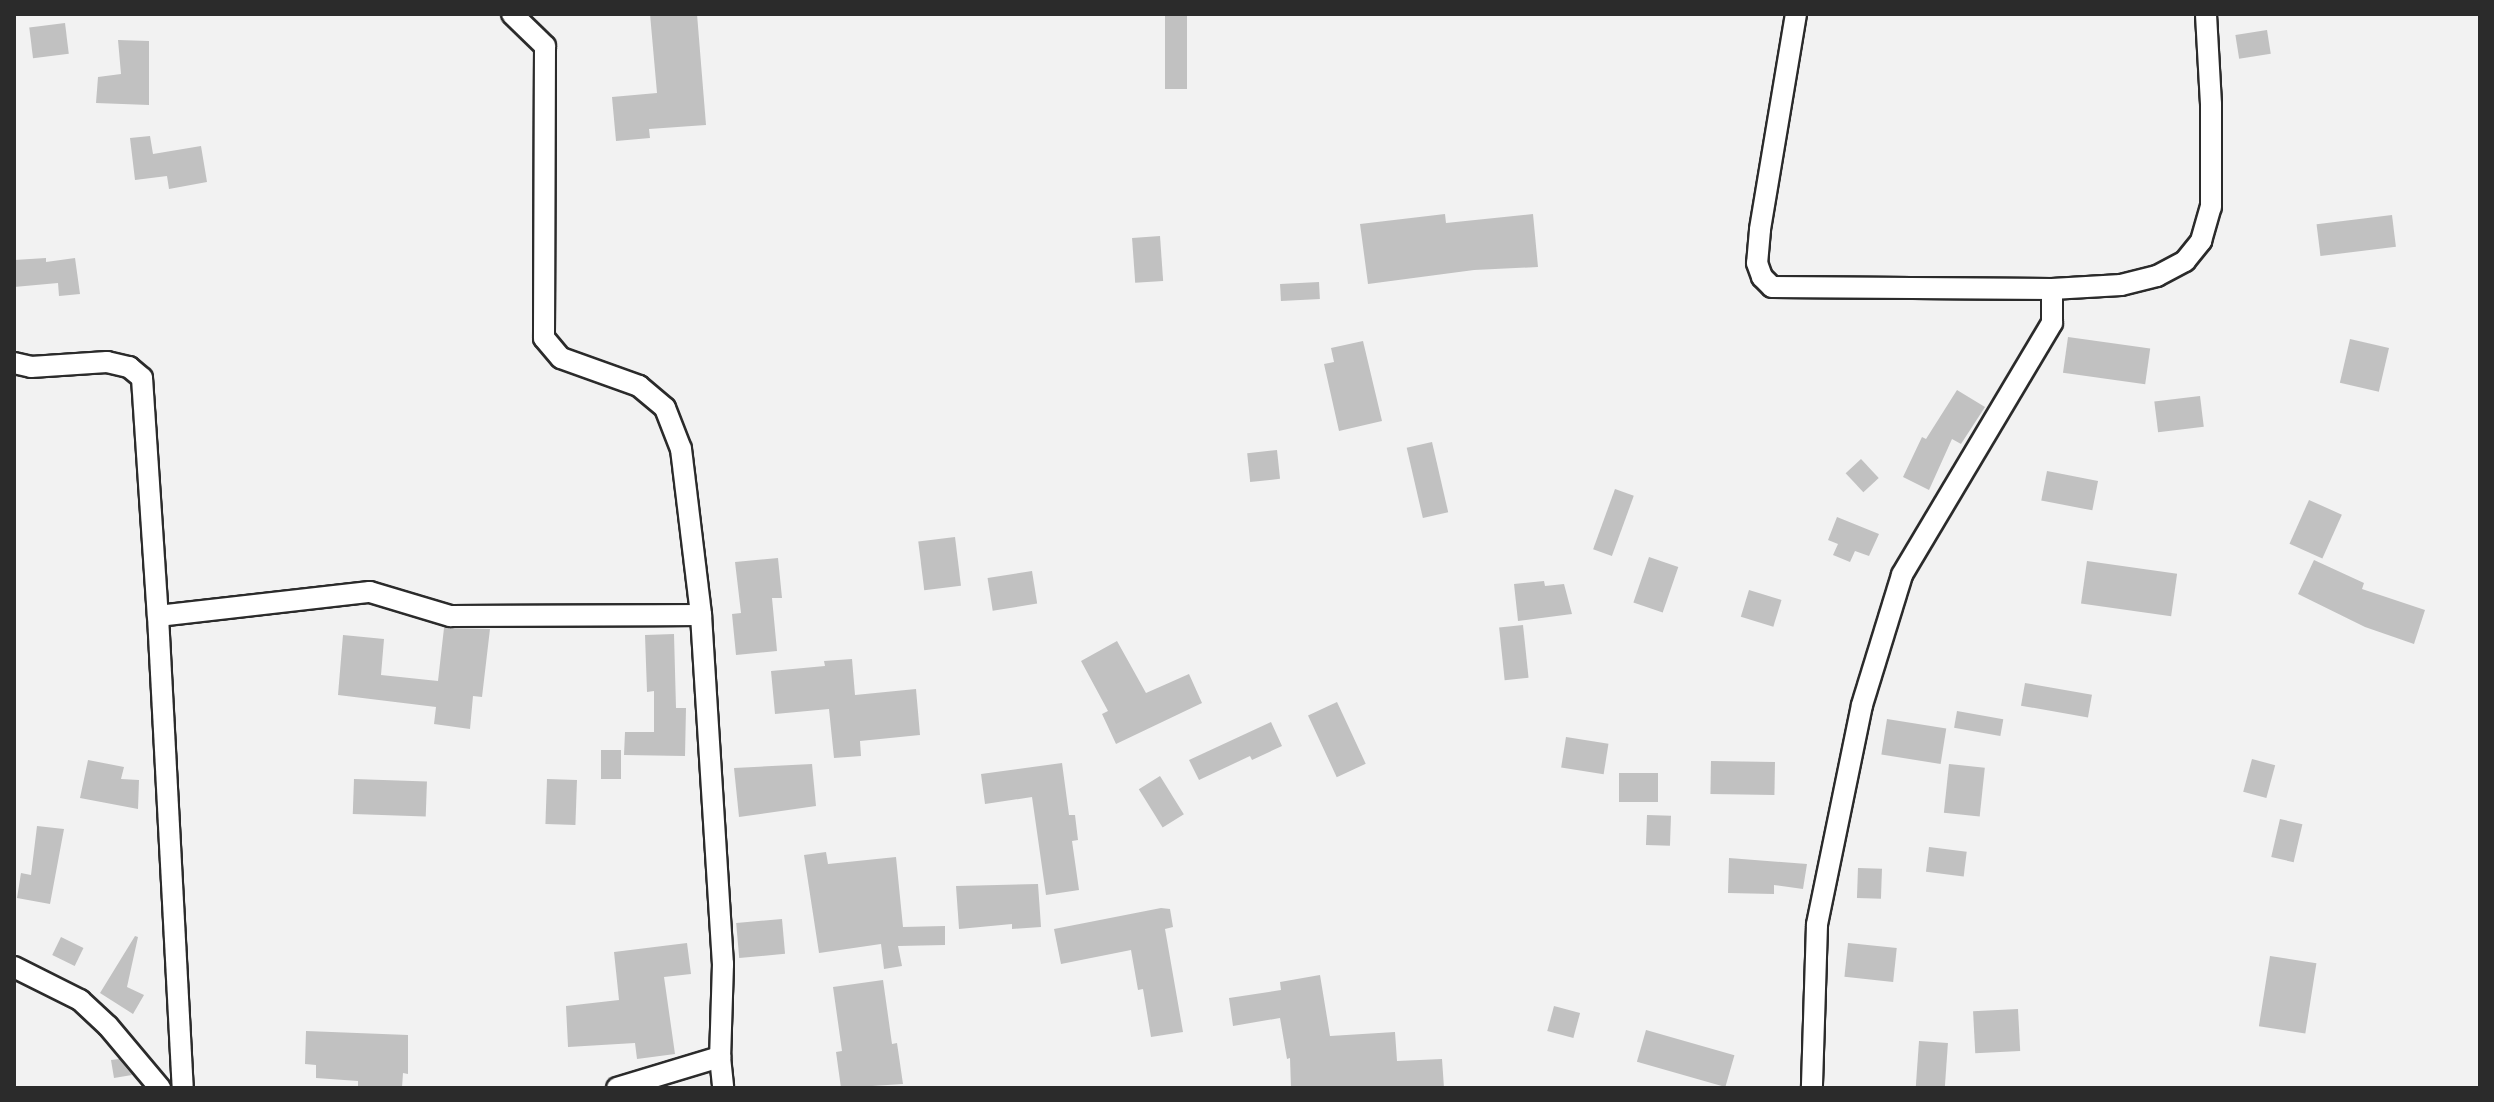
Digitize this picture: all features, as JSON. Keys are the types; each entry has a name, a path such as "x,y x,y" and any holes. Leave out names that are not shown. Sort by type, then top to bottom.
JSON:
{"street":[{"path":"512,14 545,46 544,338 561,358 639,386 665,408 681,449 701,615 723,964 720,1057 723,1088"},
{"path":"1796,14 1760,230 1757,263 1762,277 1772,287 2052,289 2121,285 2157,276 2185,261 2201,241 2211,207 2211,104 2206,14"},
{"path":"1812,1088 1817,925 1862,705 1902,575 2052,323 2052,289"},
{"path":"14,363 31,367 107,362 129,367 142,378 183,1088"},
{"path":"158,616 370,592 450,616 701,615"},
{"path":"14,967 80,1000 108,1026 160,1088"},
{"path":"617,1088 720,1057"}],"building":[{"path":"650,14 697,14 706,125 649,129 650,138 616,141 612,97 657,93"},
{"path":"1165,14 1187,14 1187,89 1165,89"},
{"path":"65,23 69,54 33,58 29,27"},
{"path":"2267,30 2271,54 2239,59 2235,35"},
{"path":"118,40 149,41 149,105 96,103 98,77 121,74"},
{"path":"150,136 153,154 201,146 207,182 169,189 167,176 135,180 130,138"},
{"path":"1445,214 1446,223 1533,214 1538,267 1474,270 1368,284 1360,224"},
{"path":"2392,215 2396,247 2320,256 2317,224"},
{"path":"1160,236 1163,281 1135,283 1132,238"},
{"path":"46,258 46,262 75,258 80,294 59,296 58,283 14,287 14,260"},
{"path":"1319,282 1320,299 1281,301 1280,284"},
{"path":"2068,337 2150,349 2145,384 2063,373"},
{"path":"2350,339 2389,348 2379,392 2340,383"},
{"path":"1363,341 1382,421 1339,431 1324,364 1334,362 1331,348"},
{"path":"1957,390 1985,407 1961,444 1952,439 1929,490 1903,477 1922,437 1926,439"},
{"path":"2200,396 2204,427 2158,432 2154,402"},
{"path":"1432,442 1448,512 1423,518 1407,448"},
{"path":"1277,450 1280,479 1250,482 1247,453"},
{"path":"1861,459 1879,478 1863,492 1846,473"},
{"path":"2047,471 2098,481 2092,510 2041,500"},
{"path":"1615,489 1634,496 1612,556 1593,549"},
{"path":"2309,500 2342,515 2322,558 2289,544"},
{"path":"1837,517 1879,534 1869,556 1855,551 1850,562 1833,555 1838,544 1828,540"},
{"path":"955,537 961,586 924,590 918,542"},
{"path":"1649,557 1678,567 1663,612 1633,602"},
{"path":"778,558 782,598 772,598 777,651 736,655 732,614 741,613 735,562"},
{"path":"2314,560 2364,583 2362,589 2425,610 2414,644 2365,627 2298,594"},
{"path":"2087,561 2177,574 2171,616 2081,604"},
{"path":"1032,571 1037,604 993,611 988,578"},
{"path":"1544,581 1545,586 1564,584 1572,614 1518,621 1514,584"},
{"path":"1749,590 1782,600 1773,627 1741,617"},
{"path":"1523,625 1529,678 1505,680 1499,628"},
{"path":"444,628 490,629 482,697 473,696 470,729 434,724 436,707 338,695 343,635 384,639 381,675 438,681"},
{"path":"674,634 676,708 686,708 685,756 624,755 625,732 654,732 654,691 647,692 645,635"},
{"path":"1117,641 1146,693 1189,674 1202,703 1116,744 1102,714 1108,711 1081,661"},
{"path":"852,659 855,695 916,689 920,735 860,741 861,756 834,758 829,709 775,714 771,671 825,666 824,661"},
{"path":"2025,683 2092,695 2088,717 2021,706"},
{"path":"1337,702 1366,764 1337,777 1308,716"},
{"path":"1957,711 2003,719 2000,736 1954,728"},
{"path":"1887,719 1946,728 1941,764 1881,755"},
{"path":"1271,722 1282,746 1252,760 1250,756 1199,780 1189,760"},
{"path":"1566,737 1608,744 1604,774 1561,768"},
{"path":"601,750 621,750 621,779 601,779"},
{"path":"2252,759 2275,765 2266,798 2243,792"},
{"path":"88,760 124,767 121,779 139,780 138,809 80,798"},
{"path":"1711,761 1775,762 1774,795 1710,794"},
{"path":"1062,763 1069,815 1075,815 1078,840 1072,841 1079,890 1046,895 1032,797 985,804 981,774"},
{"path":"812,764 816,806 739,817 734,768"},
{"path":"1949,764 1985,768 1980,816 1944,813"},
{"path":"1619,773 1658,773 1658,802 1619,802"},
{"path":"1160,776 1184,814 1163,827 1139,789"},
{"path":"354,779 427,782 426,817 353,814"},
{"path":"547,779 577,780 575,825 545,824"},
{"path":"1647,815 1671,816 1670,846 1646,845"},
{"path":"2280,819 2302,824 2294,862 2271,857"},
{"path":"37,826 64,829 50,904 17,898 21,873 31,875"},
{"path":"1929,847 1967,852 1964,876 1926,872"},
{"path":"826,852 828,864 896,857 903,927 945,926 945,945 898,946 902,966 884,969 881,944 819,953 804,855"},
{"path":"1729,858 1807,864 1803,889 1774,885 1774,894 1728,893"},
{"path":"1858,868 1882,869 1881,899 1857,898"},
{"path":"1038,884 1041,927 1012,929 1012,924 959,929 956,886"},
{"path":"1161,908 1170,909 1173,927 1165,929 1183,1032 1151,1037 1143,989 1138,990 1131,950 1061,964 1054,929"},
{"path":"782,919 785,954 739,958 736,923"},
{"path":"135,936 138,937 127,987 144,995 133,1014 100,993"},
{"path":"61,937 83,948 75,966 52,955"},
{"path":"687,943 691,974 664,977 675,1054 637,1059 635,1043 568,1047 566,1006 619,1000 614,952"},
{"path":"1848,943 1897,948 1893,982 1844,977"},
{"path":"2270,956 2316,963 2305,1033 2259,1026"},
{"path":"1320,975 1330,1036 1395,1032 1397,1061 1442,1059 1444,1088 1291,1088 1290,1058 1287,1059 1280,1018 1233,1026 1229,998 1281,990 1280,982"},
{"path":"883,980 892,1044 897,1043 903,1084 841,1088 836,1052 842,1051 833,987"},
{"path":"1554,1006 1580,1013 1573,1038 1547,1031"},
{"path":"2018,1009 2020,1051 1975,1053 1973,1011"},
{"path":"1646,1030 1734,1055 1725,1087 1637,1062"},
{"path":"306,1031 408,1035 408,1074 403,1073 402,1088 358,1088 358,1081 316,1078 316,1065 305,1064"},
{"path":"1919,1041 1948,1043 1945,1088 1916,1088"},
{"path":"119,1059 132,1075 114,1078 111,1060"}]}
